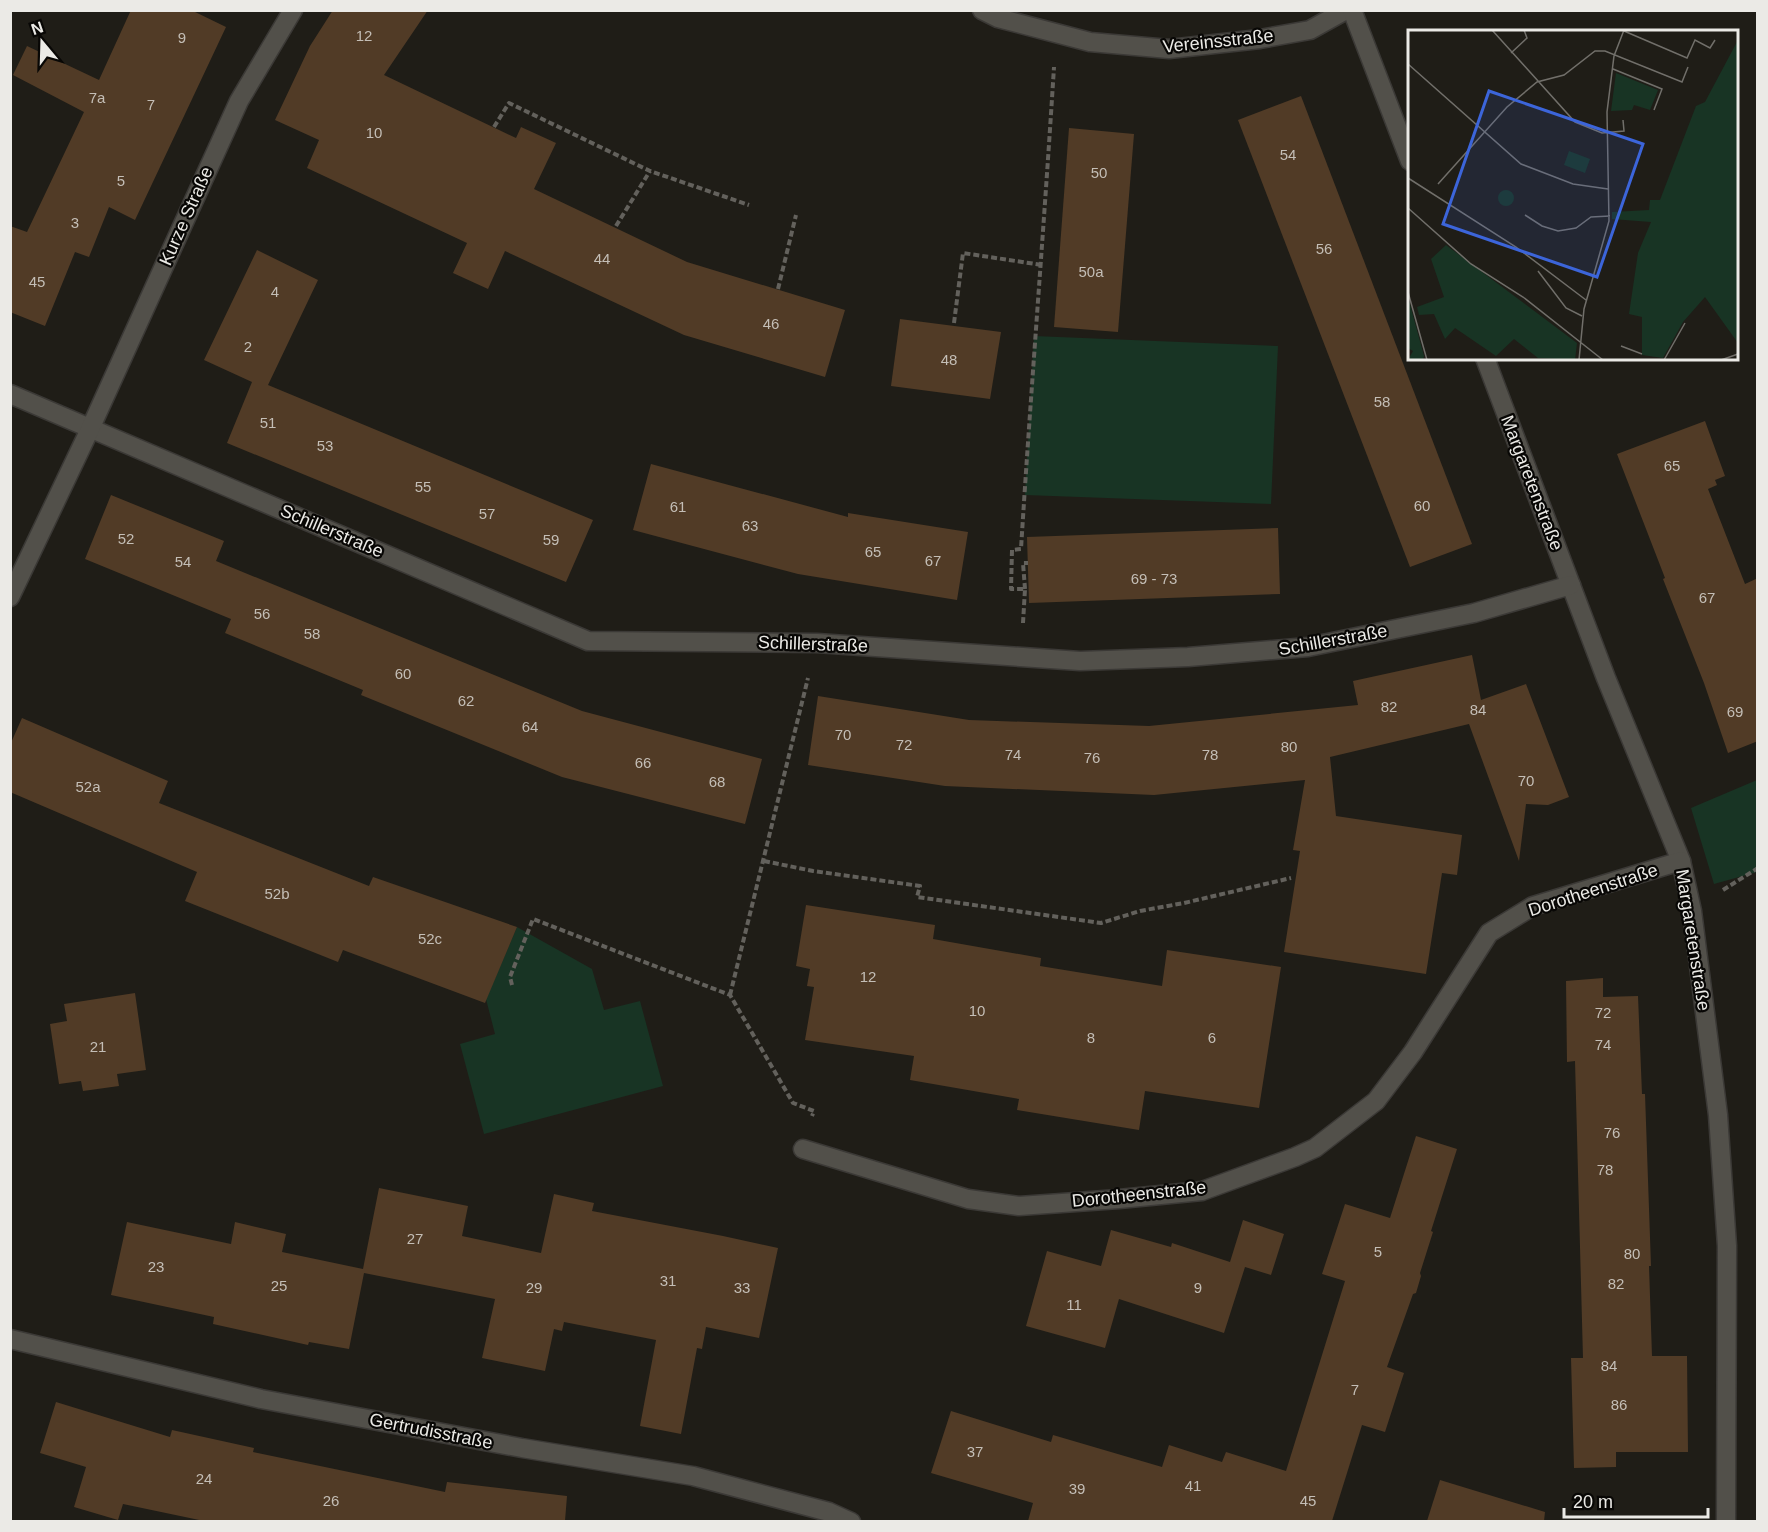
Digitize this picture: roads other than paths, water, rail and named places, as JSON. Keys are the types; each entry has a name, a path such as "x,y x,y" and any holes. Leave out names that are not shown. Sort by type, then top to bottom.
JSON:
{"street":[{"name":"Kurze Straße","path":"91,427 239,101 293,10"},
{"name":"Vereinsstraße","path":"982,10 998,18 1090,42 1169,49 1260,39 1310,30 1346,10"},
{"path":"1352,10 1408,156"},
{"name":"Margaretenstraße","path":"1486,360 1571,585 1681,861 1692,910 1718,1115 1727,1246 1726,1521"},
{"name":"Schillerstraße","path":"10,394 588,640 817,643 1080,661 1188,657 1308,647 1474,613 1571,585"},
{"path":"10,597 91,427"},
{"name":"Dorotheenstraße","path":"803,1149 968,1199 1019,1206 1202,1191 1315,1148 1376,1101 1413,1052 1489,933 1533,906 1681,861"},
{"name":"Gertrudisstraße","path":"10,1339 261,1399 522,1449 693,1476 829,1512 851,1521"}]}
